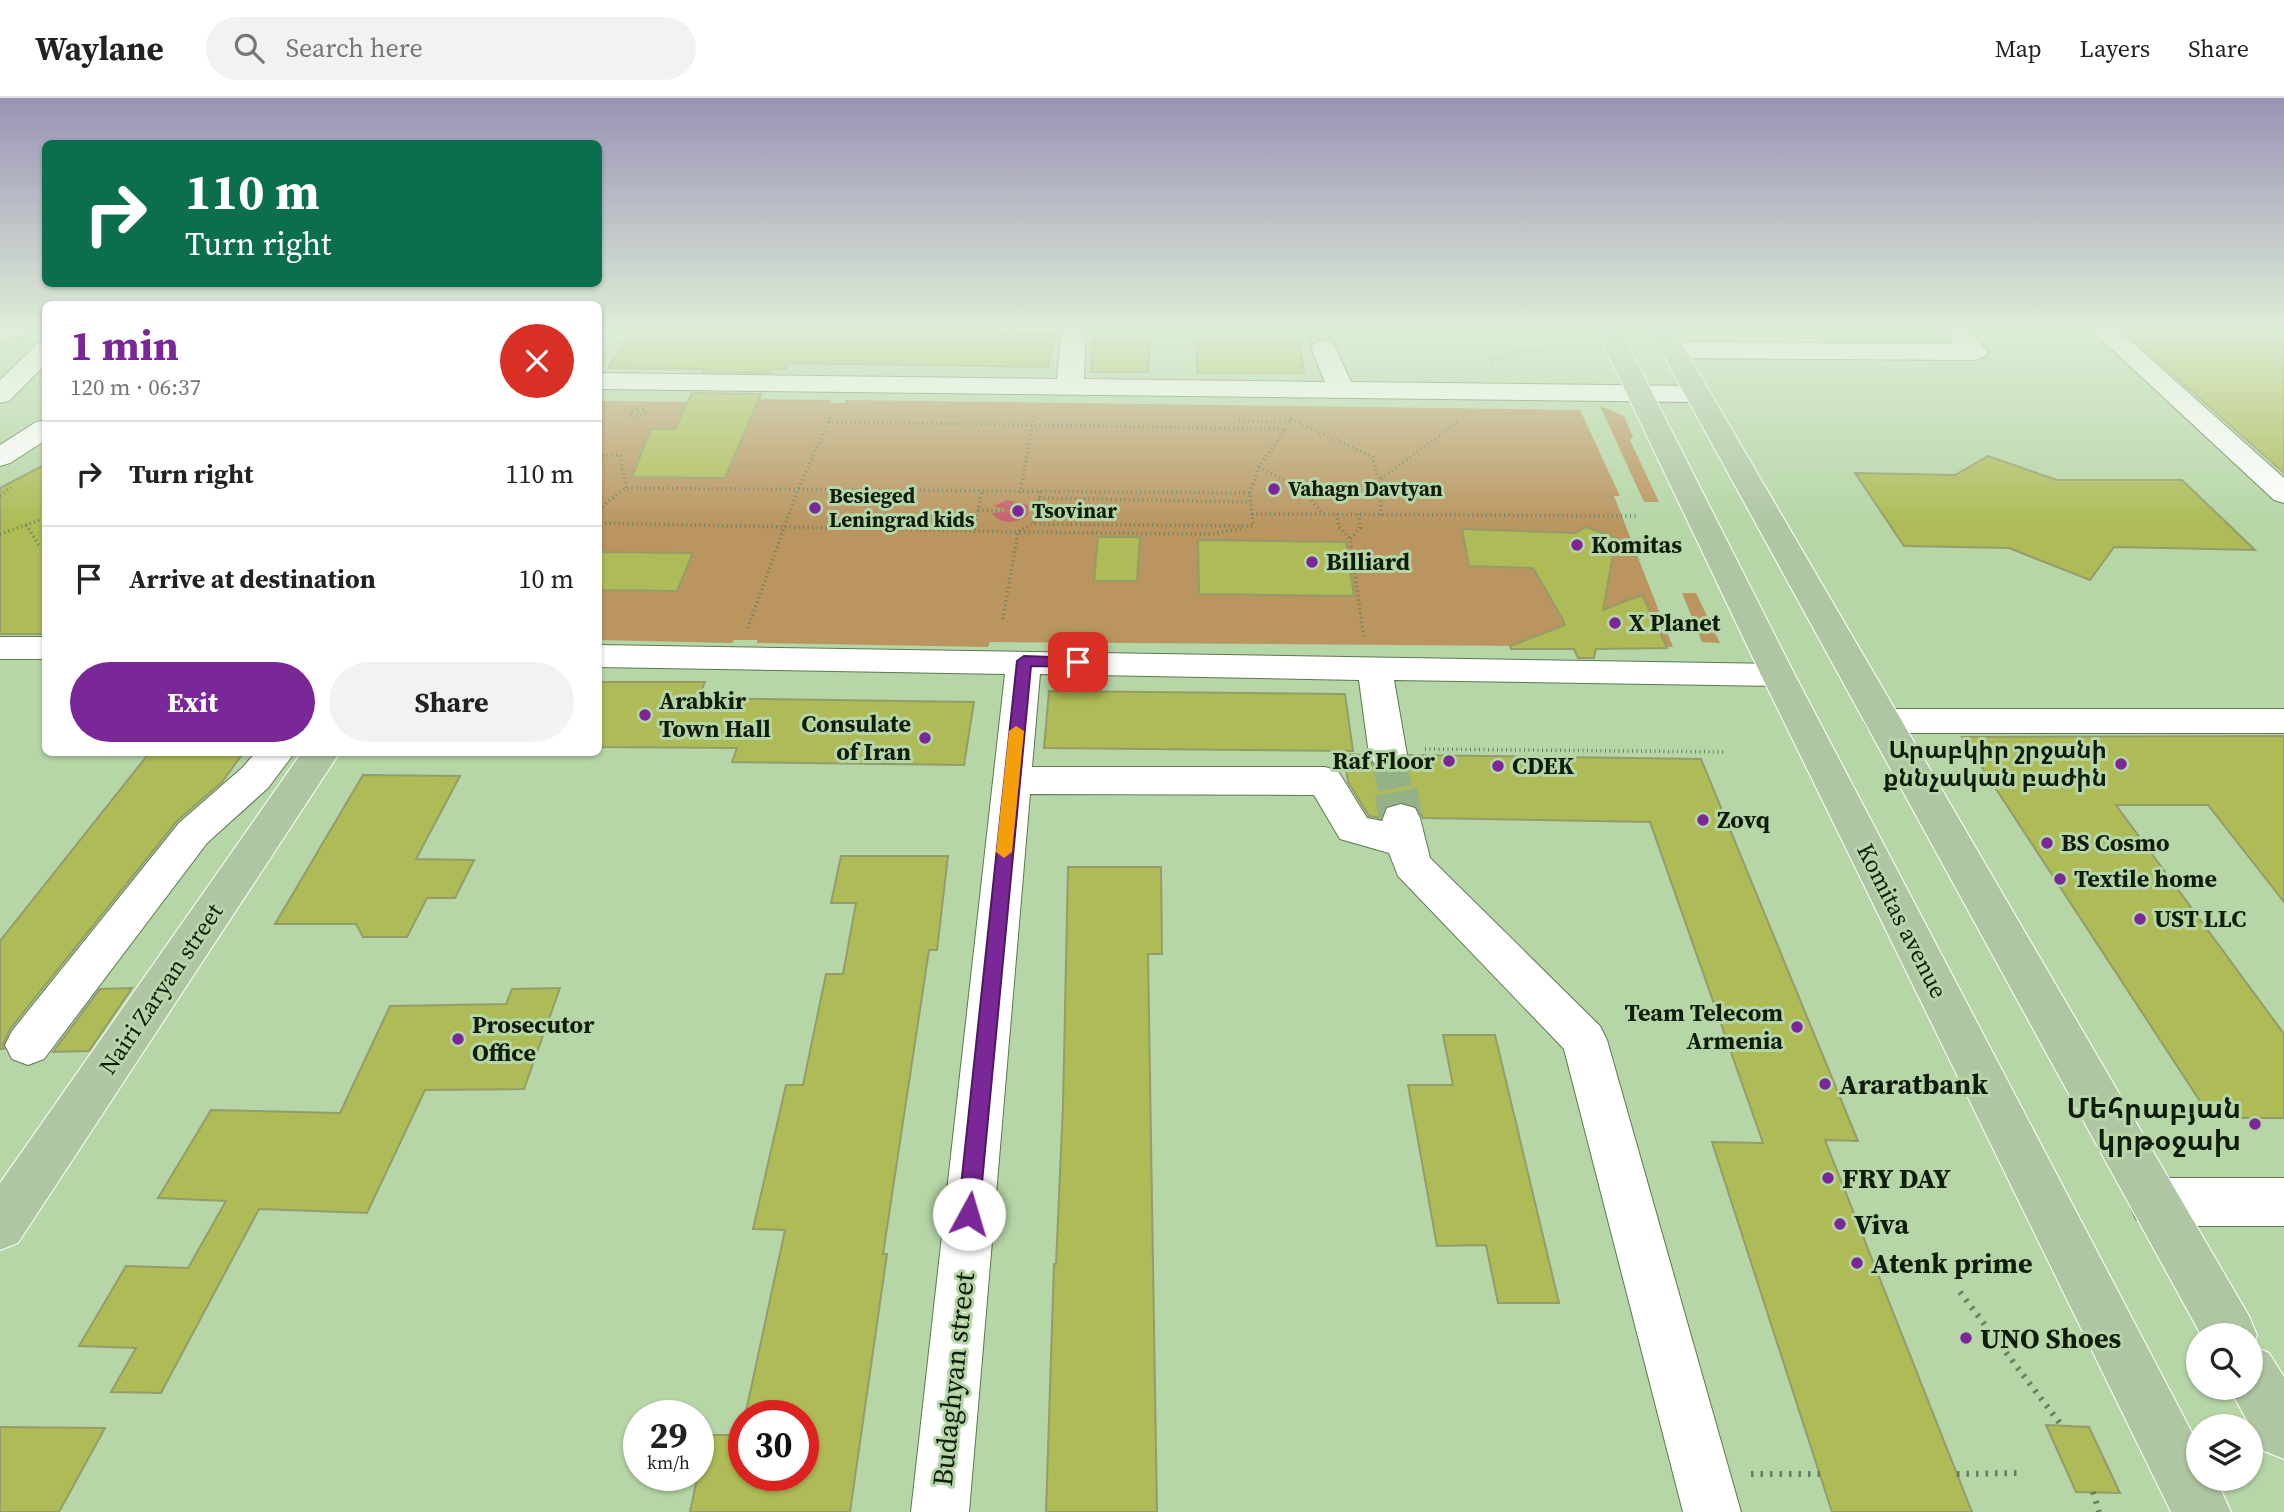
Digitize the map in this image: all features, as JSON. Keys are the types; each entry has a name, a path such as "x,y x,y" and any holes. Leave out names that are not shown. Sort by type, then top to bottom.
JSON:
{"main road":[{"name":"Komitas avenue","path":"1640,394 1778,676 2202,1512"},
{"path":"1698,394 2223,1323"},
{"name":"Nairi Zaryan street","path":"0,1226 318,756"},
{"path":"2263,1394 2284,1431"}],"street":[{"path":"1563,393 1698,394"},
{"path":"2173,393 2284,494"},
{"path":"0,457 42,431"},
{"path":"0,648 42,648"},
{"path":"602,656 740,660 1024,661 1778,676"},
{"name":"Budaghyan street","path":"940,1512 1024,661"},
{"path":"1375,669 1387,752"},
{"path":"1882,721 2284,721"},
{"path":"28,1045 193,833 255,778 274,756"},
{"path":"1011,780 1325,781 1354,829 1403,830 1412,865 1584,1040 1706,1493"},
{"path":"2154,1202 2284,1202"}],"path":[{"path":"752,615 798,489 835,406"},
{"path":"1020,493 1035,409"},
{"path":"1253,526 1250,493 1259,467 1297,412"},
{"path":"832,414 845,414"},
{"path":"1381,478 1468,414"},
{"path":"1033,417 1046,417"},
{"path":"1237,421 1290,422 1292,419"},
{"path":"1292,419 1374,457 1376,473 1381,478 1381,514"},
{"path":"1262,421 1262,428"},
{"path":"828,422 1285,429"},
{"path":"602,455 620,455 626,488"},
{"path":"1259,467 1299,487 1324,514"},
{"path":"602,509 626,488 1250,493"},
{"path":"1033,524 1041,490"},
{"path":"974,529 982,492"},
{"path":"1039,498 1251,502"},
{"path":"602,502 607,502"},
{"path":"978,510 1013,511"},
{"path":"1252,514 1637,516"},
{"path":"1337,514 1339,527 1350,539 1360,614"},
{"path":"1350,539 1360,528 1359,514"},
{"path":"1,532 42,519"},
{"path":"602,523 1212,534 1253,526"},
{"path":"1018,532 1033,524 1253,526"},
{"path":"26,525 39,545"},
{"path":"1003,619 1018,532"},
{"path":"1387,752 1725,752"},
{"path":"1960,1292 2062,1426"},
{"path":"1956,1474 2017,1473"},
{"path":"1706,1493 1820,1474"},
{"path":"2093,1492 2099,1512"}],"shaded area":[{"path":"731,399 830,400 830,403 845,403 846,400 1580,410 1620,496 1614,496 1673,647 990,642 988,647 757,643 757,640 734,640 732,643 602,640 602,403 727,402"},
{"path":"1600,406 1624,416 1633,437 1630,440 1659,502 1644,502"},
{"path":"1007,500 1028,505 1028,515 1009,522 1000,520 992,513 1010,511 994,506"},
{"path":"1682,593 1696,593 1720,643 1702,642"}],"building":[{"path":"692,393 761,394 725,478 632,477 651,429 675,429"},
{"path":"2194,393 2284,393 2284,473"},
{"path":"1988,456 2057,480 2182,480 2255,550 2114,547 2090,580 2009,548 1904,546 1855,473 1955,475"},
{"path":"42,466 42,634 0,634 0,488"},
{"path":"1586,527 1616,538 1603,610 1642,595 1667,648 1596,649 1594,658 1578,658 1574,649 1511,649 1510,646 1565,625 1533,568 1469,566 1462,529 1575,533"},
{"path":"1098,537 1140,537 1137,581 1094,581"},
{"path":"1198,540 1346,542 1354,596 1199,594"},
{"path":"602,552 693,553 677,591 602,590"},
{"path":"602,682 705,682 698,698 974,702 964,765 732,762 737,748 602,747"},
{"path":"1049,691 1345,694 1353,751 1044,748"},
{"name":"UST LLC","path":"2284,736 2284,902 2208,805 2116,805 2284,1034 2284,1118 2211,1118 1962,737"},
{"path":"1344,754 1366,755 1374,767 1387,771 1402,767 1409,755 1701,759 1858,1141 1825,1140 1972,1512 1832,1512 1712,1142 1763,1143 1650,822 1423,818 1416,805 1402,801 1386,805 1380,818 1369,816 1348,782"},
{"path":"147,756 241,756 222,782 177,821 10,1029 3,1044 4,1049 0,1049 0,941"},
{"path":"363,775 460,776 416,859 474,860 455,898 427,898 407,937 363,937 356,924 275,924"},
{"path":"841,856 948,856 937,950 929,950 883,1254 887,1254 850,1512 690,1512 694,1491 714,1491 714,1435 728,1435 728,1491 819,1491 819,1400 748,1400 785,1230 753,1229 786,1085 803,1085 826,974 843,974 856,903 831,903"},
{"path":"1068,867 1161,867 1162,954 1148,954 1157,1512 1046,1512 1054,1264 1063,1105"},
{"path":"132,988 89,1051 53,1052 100,989"},
{"path":"560,988 524,1089 425,1090 367,1213 259,1209 161,1393 111,1392 136,1348 79,1346 126,1266 188,1268 226,1201 158,1198 211,1110 340,1113 390,1006 506,1004 512,989"},
{"path":"1443,1035 1495,1035 1559,1303 1498,1303 1486,1245 1437,1246 1408,1085 1453,1085"},
{"path":"2046,1425 2089,1427 2120,1493 2076,1492"},
{"path":"0,1427 105,1428 59,1512 0,1512"}],"tunnel":[{"path":"1388,755 1396,794"},
{"path":"1396,792 1401,818"}],"slow traffic":[{"path":"1004,852 1016,731"}],"place":[{"name":"Vahagn Davtyan","path":"1274,489"},
{"name":"Besieged Leningrad kids","path":"815,508"},
{"name":"Tsovinar","path":"1018,511"},
{"name":"Komitas","path":"1577,545"},
{"name":"Billiard","path":"1312,562"},
{"name":"X Planet","path":"1615,623"},
{"name":"Arabkir Town Hall","path":"645,715"},
{"name":"Consulate of Iran","path":"925,738"},
{"name":"Raf Floor","path":"1449,761"},
{"name":"Արաբկիր շրջանի քննչական բաժին","path":"2121,764"},
{"name":"CDEK","path":"1498,766"},
{"name":"Zovq","path":"1703,820"},
{"name":"BS Cosmo","path":"2047,843"},
{"name":"Textile home","path":"2060,879"},
{"name":"UST LLC","path":"2140,919"},
{"name":"Team Telecom Armenia","path":"1797,1027"},
{"name":"Prosecutor Office","path":"458,1039"},
{"name":"Araratbank","path":"1825,1084"},
{"name":"Մեհրաբյան կրթօջախ","path":"2255,1124"},
{"name":"FRY DAY","path":"1828,1178"},
{"name":"Viva","path":"1840,1224"},
{"name":"Atenk prime","path":"1857,1263"},
{"name":"UNO Shoes","path":"1966,1338"}],"route":[{"path":"969,1214 1024,661 1078,662"}]}
